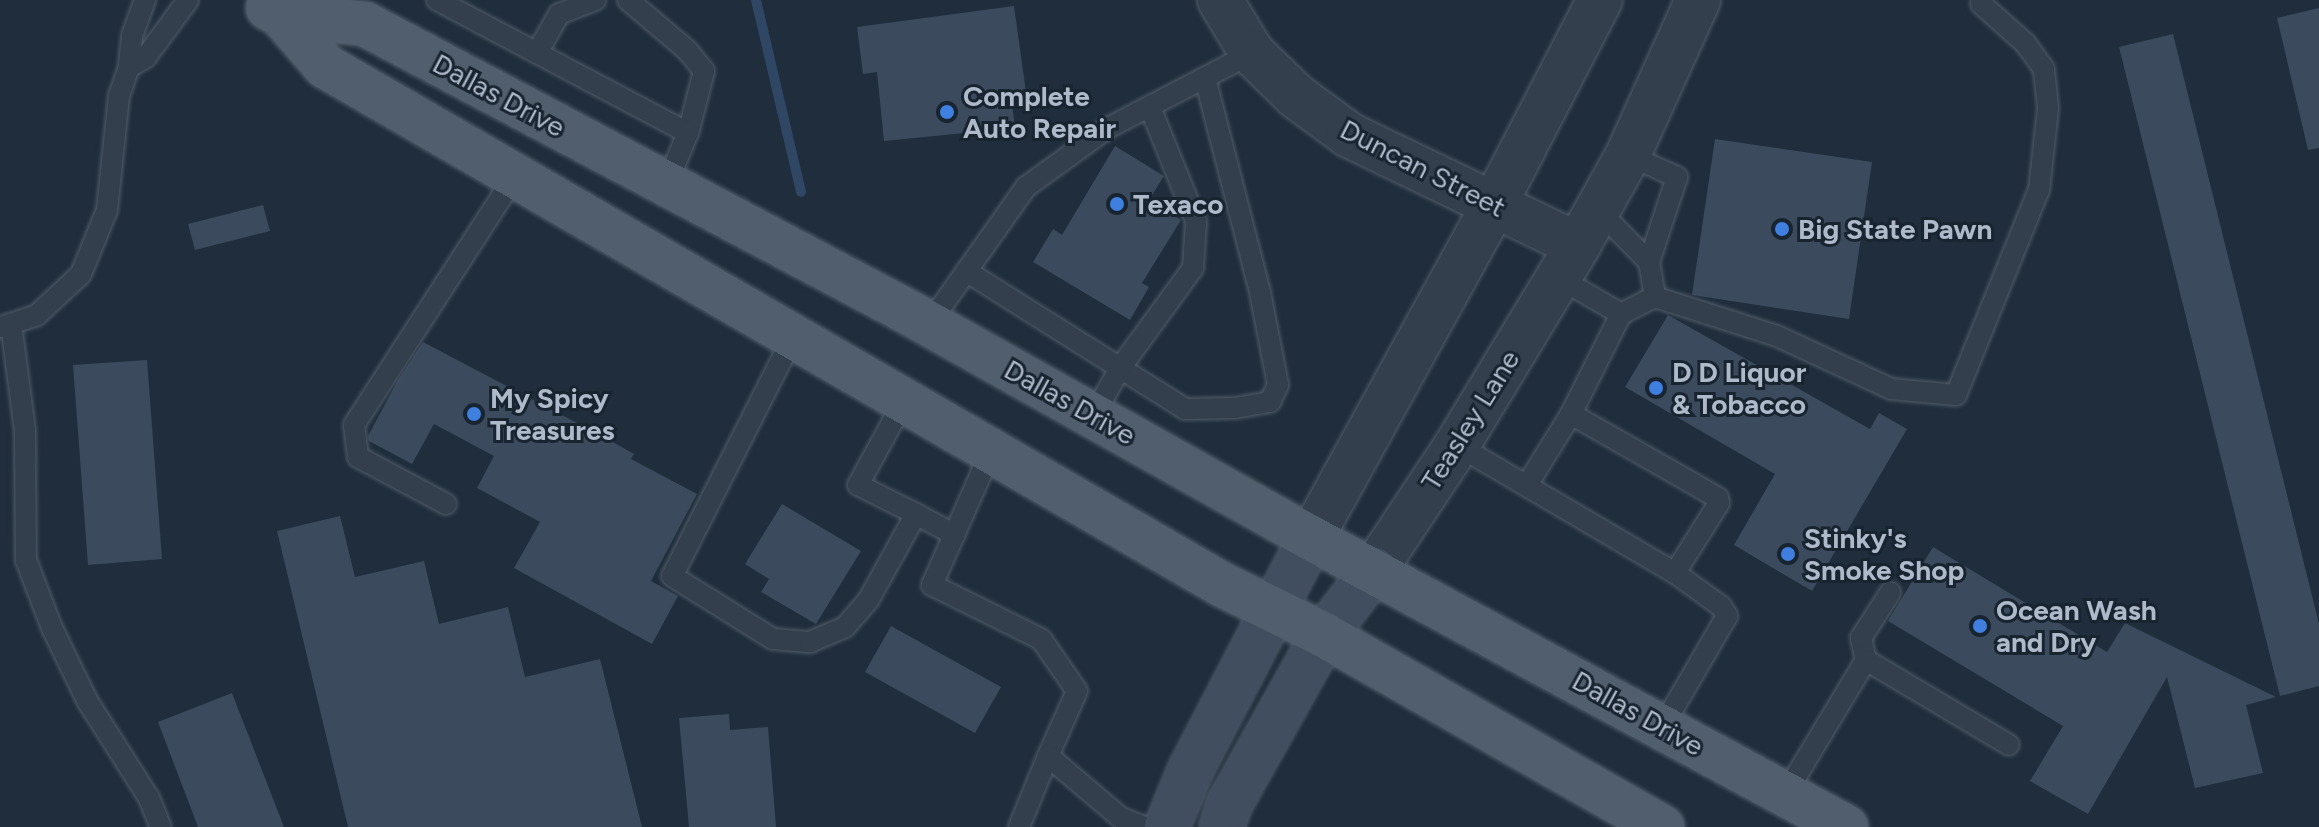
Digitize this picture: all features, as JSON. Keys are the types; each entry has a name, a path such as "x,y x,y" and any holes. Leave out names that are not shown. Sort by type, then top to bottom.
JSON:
{"main road":[{"name":"Dallas Drive","path":"268,7 365,24 929,324 1311,538 1846,827"},
{"name":"Dallas Drive","path":"268,7 325,66 1223,585 1324,635 1662,827"},
{"path":"590,217 622,160"},
{"path":"1167,827 1190,771 1311,538"},
{"name":"Teasley Lane","path":"1222,827 1229,805 1324,635 1374,570"}],"street":[{"name":"Duncan Street","path":"1220,0 1252,53 1296,96 1349,135 1578,244"},
{"path":"1311,538 1494,205 1600,0"},
{"name":"Teasley Lane","path":"1374,570 1457,445 1578,244 1628,155 1698,0"}],"lane":[{"path":"145,0 132,36 129,67 119,96 107,210 81,274 37,315 6,326 25,431 26,560 52,628 88,702 149,798 161,827"},
{"path":"129,67 146,57 188,0"},
{"path":"437,0 688,133"},
{"path":"537,53 559,14 595,0"},
{"path":"628,0 687,50 704,71 688,133 667,184"},
{"path":"1527,485 1571,414 1621,314 1655,297 1777,336 1891,389 1956,395 2039,190 2048,108 2044,69 2025,43 1981,4"},
{"path":"929,324 1026,187 1106,129 1252,53"},
{"path":"966,271 1185,409 1235,408 1270,402 1278,385 1260,292 1205,78"},
{"path":"1094,415 1120,368 1193,268 1196,221 1150,107"},
{"path":"1628,155 1677,177 1649,262 1655,297"},
{"path":"446,504 358,457 354,425 516,175"},
{"path":"1578,244 1649,262"},
{"path":"1578,244 1621,314"},
{"path":"794,335 672,576 773,639 810,642 845,627 869,599 916,514"},
{"path":"905,399 858,485 955,535"},
{"path":"1571,414 1716,493 1719,503 1675,573"},
{"path":"1457,445 1675,573 1721,606 1727,616 1663,726"},
{"path":"992,449 932,585 1041,639 1077,691 1019,827"},
{"path":"1786,793 1866,660 1861,638 1890,593"},
{"path":"1866,660 2009,745"},
{"path":"1048,756 1121,818 1145,827"}],"building":[{"path":"1014,6 1026,92 1011,95 1015,128 884,141 877,72 863,74 857,27"},
{"path":"2319,8 2319,148 2308,150 2277,18"},
{"path":"2173,34 2319,624 2319,686 2280,696 2119,47"},
{"name":"Big State Pawn","path":"1715,139 1872,162 1849,319 1692,295"},
{"path":"1115,146 1164,176 1149,200 1181,220 1142,283 1149,287 1130,320 1033,262 1053,229 1062,235"},
{"path":"263,205 270,231 195,250 188,224"},
{"path":"1668,315 1870,429 1879,413 1907,429 1812,591 1734,545 1775,474 1625,387"},
{"path":"423,342 602,436 634,454 631,459 697,494 651,581 678,596 652,644 514,568 540,522 477,488 494,456 434,424 412,464 369,441 368,436 398,380"},
{"path":"147,360 162,559 88,565 73,365"},
{"path":"782,504 861,551 816,624 761,592 769,579 745,564"},
{"path":"340,516 355,577 424,561 439,624 508,607 525,677 600,659 642,827 348,827 277,531"},
{"path":"1933,547 2107,652 2125,623 2276,697 2246,705 2263,773 2195,788 2167,677 2088,814 2030,781 2063,726 1888,621"},
{"path":"891,626 1001,687 975,733 865,672"},
{"path":"232,693 284,827 198,827 158,722"},
{"path":"729,714 730,730 768,727 776,827 689,827 679,718"}],"waterway":[{"path":"756,0 801,192"}],"place":[{"name":"Complete Auto Repair","path":"947,112"},
{"name":"Texaco","path":"1117,204"},
{"name":"Big State Pawn","path":"1782,229"},
{"name":"D D Liquor & Tobacco","path":"1656,388"},
{"name":"My Spicy Treasures","path":"474,414"},
{"name":"Stinky's Smoke Shop","path":"1788,554"},
{"name":"Ocean Wash and Dry","path":"1980,626"}]}
